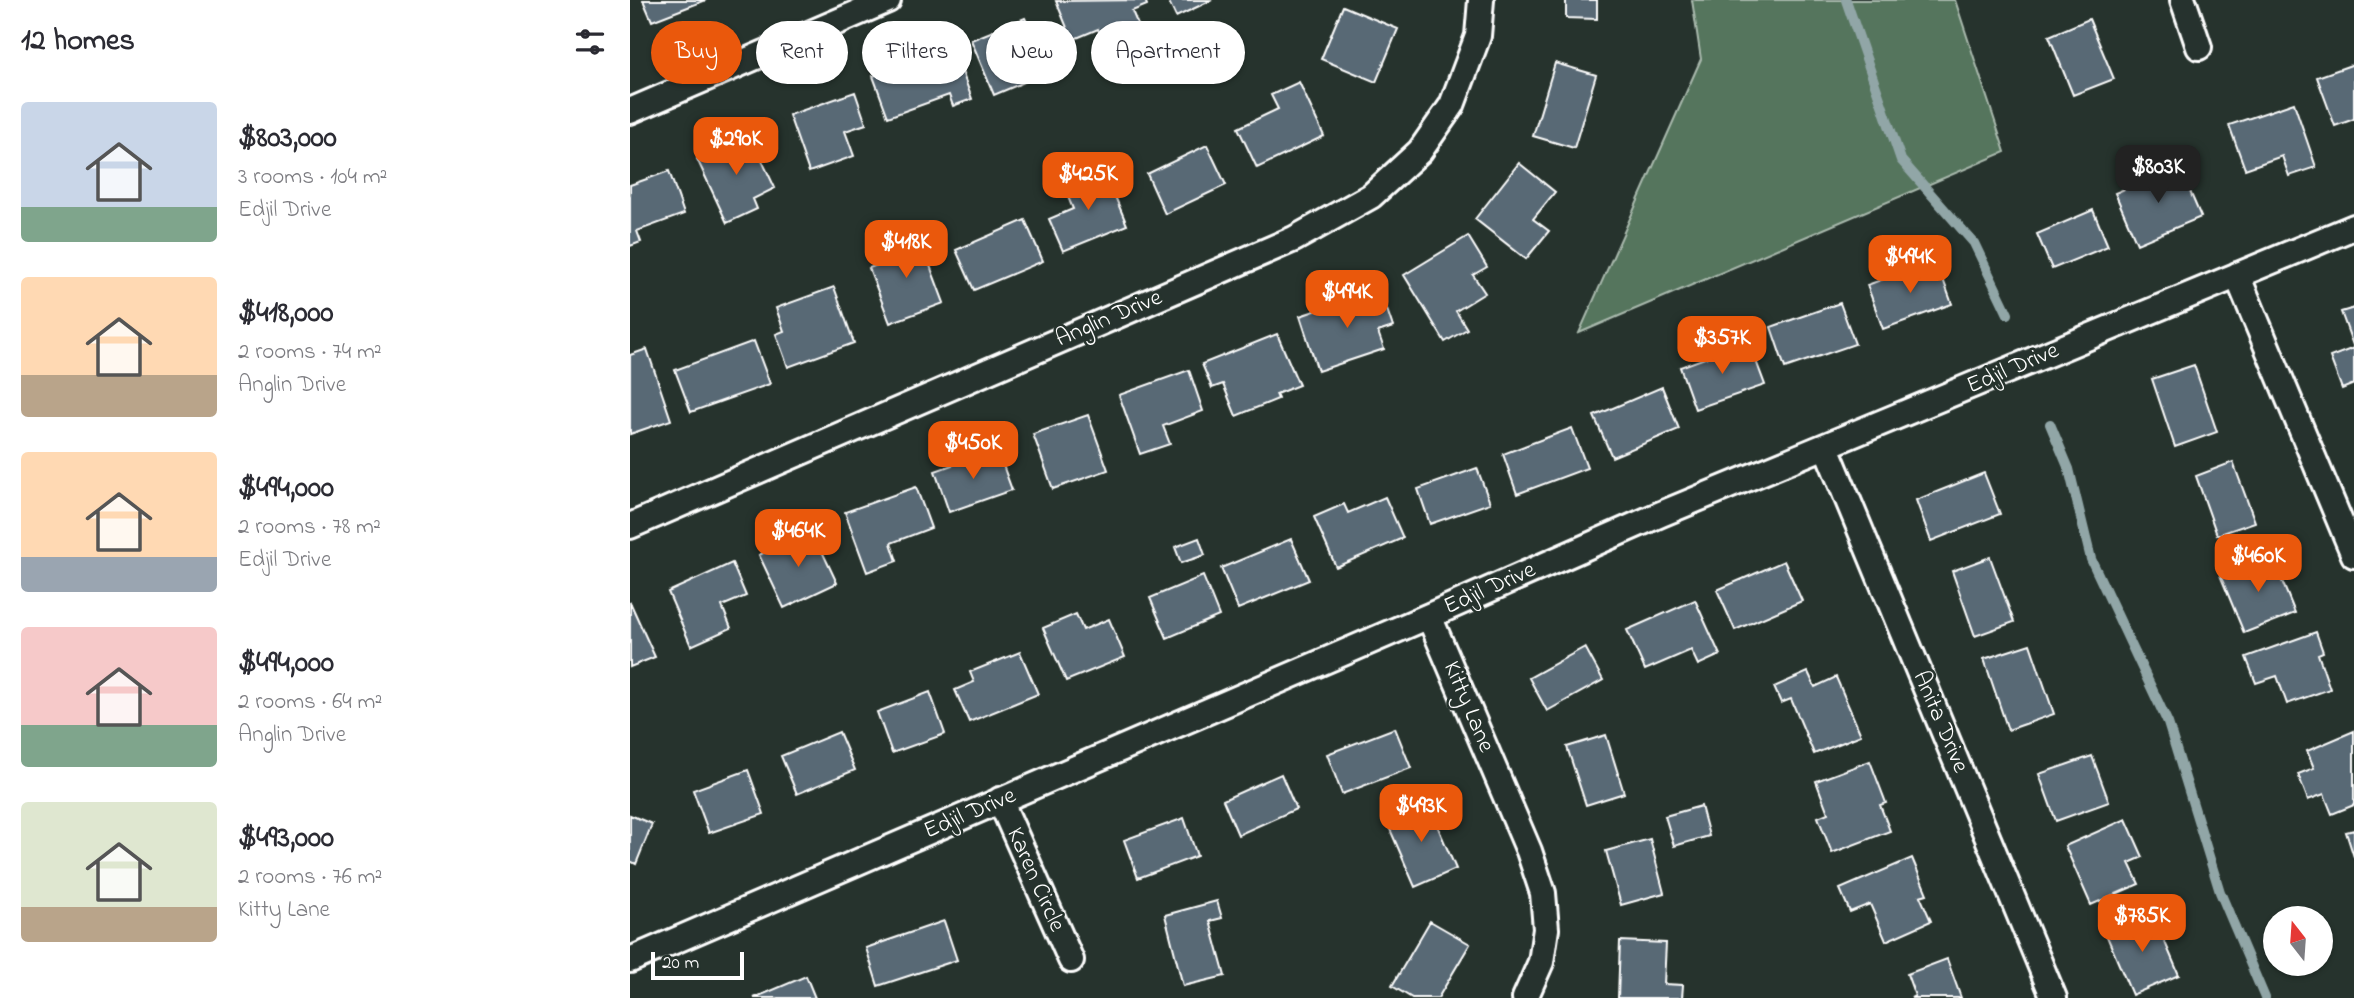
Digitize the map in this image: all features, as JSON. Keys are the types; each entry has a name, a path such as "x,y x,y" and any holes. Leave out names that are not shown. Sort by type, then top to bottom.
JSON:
{"street":[{"path":"630,111 888,0"},
{"name":"Anglin Drive","path":"630,526 1294,239 1371,196 1420,151 1452,105 1478,36 1481,0"},
{"path":"2183,0 2199,47"},
{"name":"Edjil Drive","path":"630,960 1661,514 2354,227"},
{"path":"2237,275 2354,555"},
{"name":"Anita Drive","path":"1826,447 2054,998"},
{"name":"Kitty Lane","path":"1429,616 1529,851 1543,893 1546,929 1541,962 1525,998"},
{"name":"Karen Circle","path":"1000,800 1071,960"}],"green space":[{"path":"1692,0 1955,0 2005,152 1579,333 1701,59"}],"building":[{"path":"643,0 706,0 652,21"},
{"path":"1145,0 1147,5 1132,11 1136,21 1091,21 1091,32 1077,38 1077,21 1064,21 1056,1"},
{"path":"1168,0 1212,0 1176,17"},
{"path":"1566,0 1597,0 1597,19 1566,18"},
{"path":"1343,6 1398,29 1376,82 1321,59"},
{"path":"2089,19 2114,79 2073,95 2049,36"},
{"path":"986,34 986,76 972,42 972,40"},
{"path":"1555,63 1596,75 1574,148 1533,136"},
{"path":"2354,64 2354,119 2335,126 2317,77"},
{"path":"1299,82 1324,136 1257,168 1238,128 1278,109 1271,95"},
{"path":"876,84 967,84 972,99 953,106 949,95 888,117"},
{"path":"989,84 1020,84 994,95"},
{"path":"855,92 866,124 845,131 854,156 809,172 789,115"},
{"path":"2294,103 2316,167 2289,176 2282,156 2245,169 2229,125"},
{"path":"750,135 775,188 753,199 757,209 727,223 697,159"},
{"path":"1207,145 1226,185 1165,214 1147,174"},
{"path":"1519,163 1555,192 1533,219 1549,231 1526,259 1475,219"},
{"path":"2179,166 2201,217 2137,244 2115,193"},
{"path":"1104,170 1127,225 1063,251 1049,219 1073,209 1064,187"},
{"path":"669,171 684,214 637,231 641,242 630,246 630,185"},
{"path":"2093,210 2108,246 2052,269 2037,234"},
{"path":"1025,220 1043,261 974,290 956,250"},
{"path":"917,231 944,303 890,323 869,268 894,259 888,242"},
{"path":"1468,236 1487,267 1473,275 1485,293 1456,311 1467,329 1445,342 1404,275"},
{"path":"1936,260 1952,304 1883,329 1867,285"},
{"path":"834,287 854,343 788,367 776,334 784,331 776,308"},
{"path":"1380,289 1393,327 1378,332 1384,349 1318,371 1300,316"},
{"path":"1840,303 1855,344 1785,368 1771,327"},
{"path":"2354,308 2354,348 2341,312"},
{"path":"1277,334 1299,385 1276,394 1278,399 1236,416 1223,384 1212,388 1202,364"},
{"path":"754,341 770,384 691,412 675,370"},
{"path":"1749,342 1765,385 1695,409 1680,367"},
{"path":"2354,348 2354,384 2342,389 2330,357"},
{"path":"647,349 671,420 630,434 630,355"},
{"path":"2194,365 2217,432 2175,447 2152,379"},
{"path":"1189,370 1203,411 1163,426 1170,444 1140,454 1119,395"},
{"path":"1662,387 1679,429 1612,457 1594,416"},
{"path":"1088,415 1108,470 1053,489 1033,434"},
{"path":"1572,428 1587,468 1517,494 1503,454"},
{"path":"997,449 1012,490 949,512 935,471"},
{"path":"2233,462 2255,522 2217,535 2196,476"},
{"path":"1477,468 1490,503 1430,524 1418,489"},
{"path":"1984,473 2000,514 1931,541 1916,500"},
{"path":"916,487 931,528 891,543 897,561 867,572 845,512"},
{"path":"1385,497 1403,538 1336,567 1314,517 1344,504 1348,513"},
{"path":"812,530 837,583 784,608 759,555"},
{"path":"1199,538 1205,555 1181,563 1175,547"},
{"path":"1291,539 1309,580 1238,609 1221,568"},
{"path":"2271,554 2295,613 2244,633 2220,575"},
{"path":"1990,557 2014,622 1975,636 1952,571"},
{"path":"1784,561 1802,601 1735,630 1717,590"},
{"path":"732,563 746,596 722,606 731,628 691,646 668,592"},
{"path":"1203,576 1219,616 1167,638 1150,598"},
{"path":"1695,600 1720,655 1698,665 1691,650 1645,670 1627,630"},
{"path":"630,602 655,657 630,667"},
{"path":"1076,614 1083,630 1109,619 1125,657 1066,681 1043,628"},
{"path":"2316,632 2323,652 2318,654 2330,689 2287,704 2277,676 2256,683 2246,657"},
{"path":"2030,644 2054,714 2008,730 1984,659"},
{"path":"1585,647 1603,680 1547,711 1529,678"},
{"path":"1020,652 1038,694 969,722 955,690 974,682 970,672"},
{"path":"1808,672 1815,687 1836,677 1861,735 1814,754 1791,699 1781,703 1774,687"},
{"path":"930,692 945,734 892,753 877,712"},
{"path":"1395,728 1411,768 1342,794 1327,754"},
{"path":"2354,731 2354,805 2332,814 2324,794 2308,800 2298,774 2314,768 2307,751"},
{"path":"839,732 855,770 797,794 781,756"},
{"path":"1606,735 1624,793 1586,805 1567,747"},
{"path":"2092,756 2109,802 2056,821 2039,774"},
{"path":"1870,761 1886,803 1880,805 1890,831 1832,853 1818,817 1828,813 1816,781"},
{"path":"748,770 764,814 709,833 693,790"},
{"path":"1281,774 1296,809 1238,835 1223,800"},
{"path":"1427,802 1456,869 1415,887 1386,820"},
{"path":"1701,806 1709,836 1674,846 1665,816"},
{"path":"630,815 652,824 636,864 630,861"},
{"path":"1184,818 1197,856 1138,878 1124,840"},
{"path":"2126,819 2143,857 2129,863 2139,884 2091,905 2065,846"},
{"path":"2354,830 2354,857 2346,832"},
{"path":"1650,839 1664,893 1621,905 1606,851"},
{"path":"1912,858 1927,894 1920,896 1931,921 1886,941 1870,904 1850,912 1840,889"},
{"path":"1217,901 1222,918 1210,921 1225,976 1183,986 1165,915"},
{"path":"2153,914 2179,975 2132,995 2106,934"},
{"path":"944,921 957,960 878,986 866,948"},
{"path":"1430,921 1470,944 1438,998 1412,998 1392,986"},
{"path":"1620,941 1666,943 1664,984 1683,985 1682,998 1618,998"},
{"path":"1947,959 1961,998 1911,998 1915,996 1907,974"},
{"path":"806,976 815,998 754,998"}],"waterway":[{"path":"1846,0 1901,160 1974,243 2008,314"},
{"path":"2050,424 2069,469 2091,559 2168,723 2220,892 2265,998"}]}
